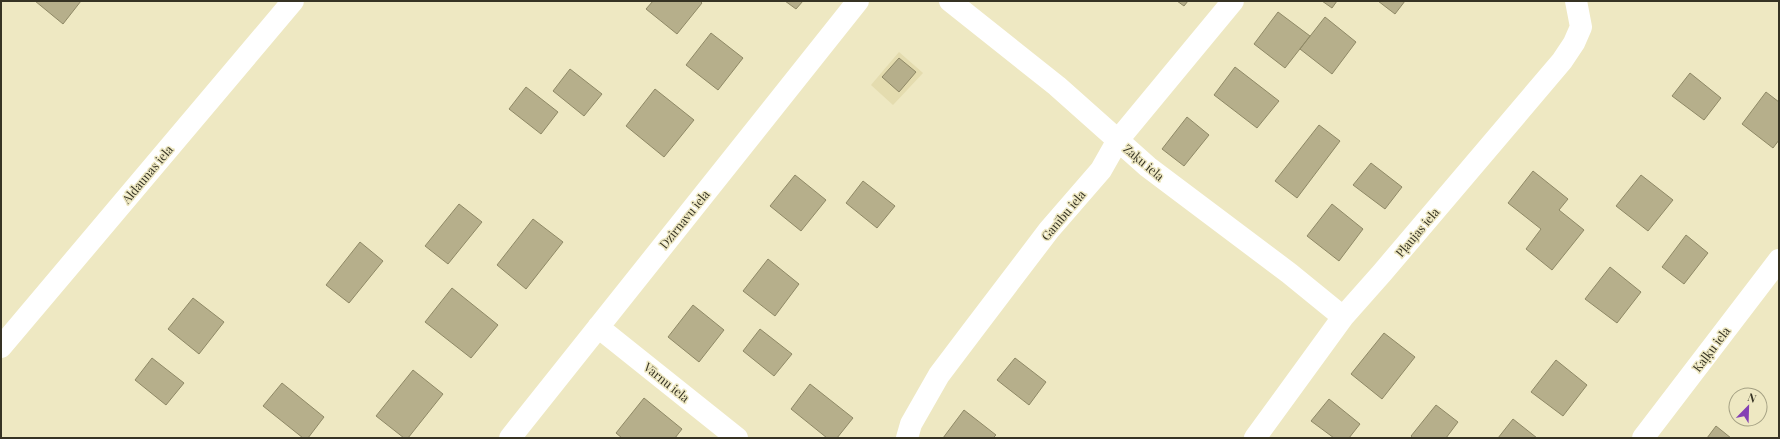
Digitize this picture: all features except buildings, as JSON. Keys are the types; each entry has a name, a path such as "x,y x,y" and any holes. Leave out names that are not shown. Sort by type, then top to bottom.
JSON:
{"street":[{"name":"Aldaunas iela","path":"1,347 293,1"},
{"name":"Dzirnavu iela","path":"510,438 858,1"},
{"name":"Zaķu iela","path":"950,1 1057,86 1148,167 1290,273 1343,317"},
{"name":"Ganību iela","path":"906,438 911,424 939,375 1049,230 1101,170 1118,140 1233,1"},
{"name":"Pļaujas iela","path":"1255,438 1343,317 1562,61 1574,43 1581,27 1576,1"},
{"name":"Kaļķu iela","path":"1642,438 1779,260"},
{"name":"Vārnu iela","path":"598,327 737,438"}],"shaded area":[{"path":"899,52 923,73 893,105 871,85"}]}
